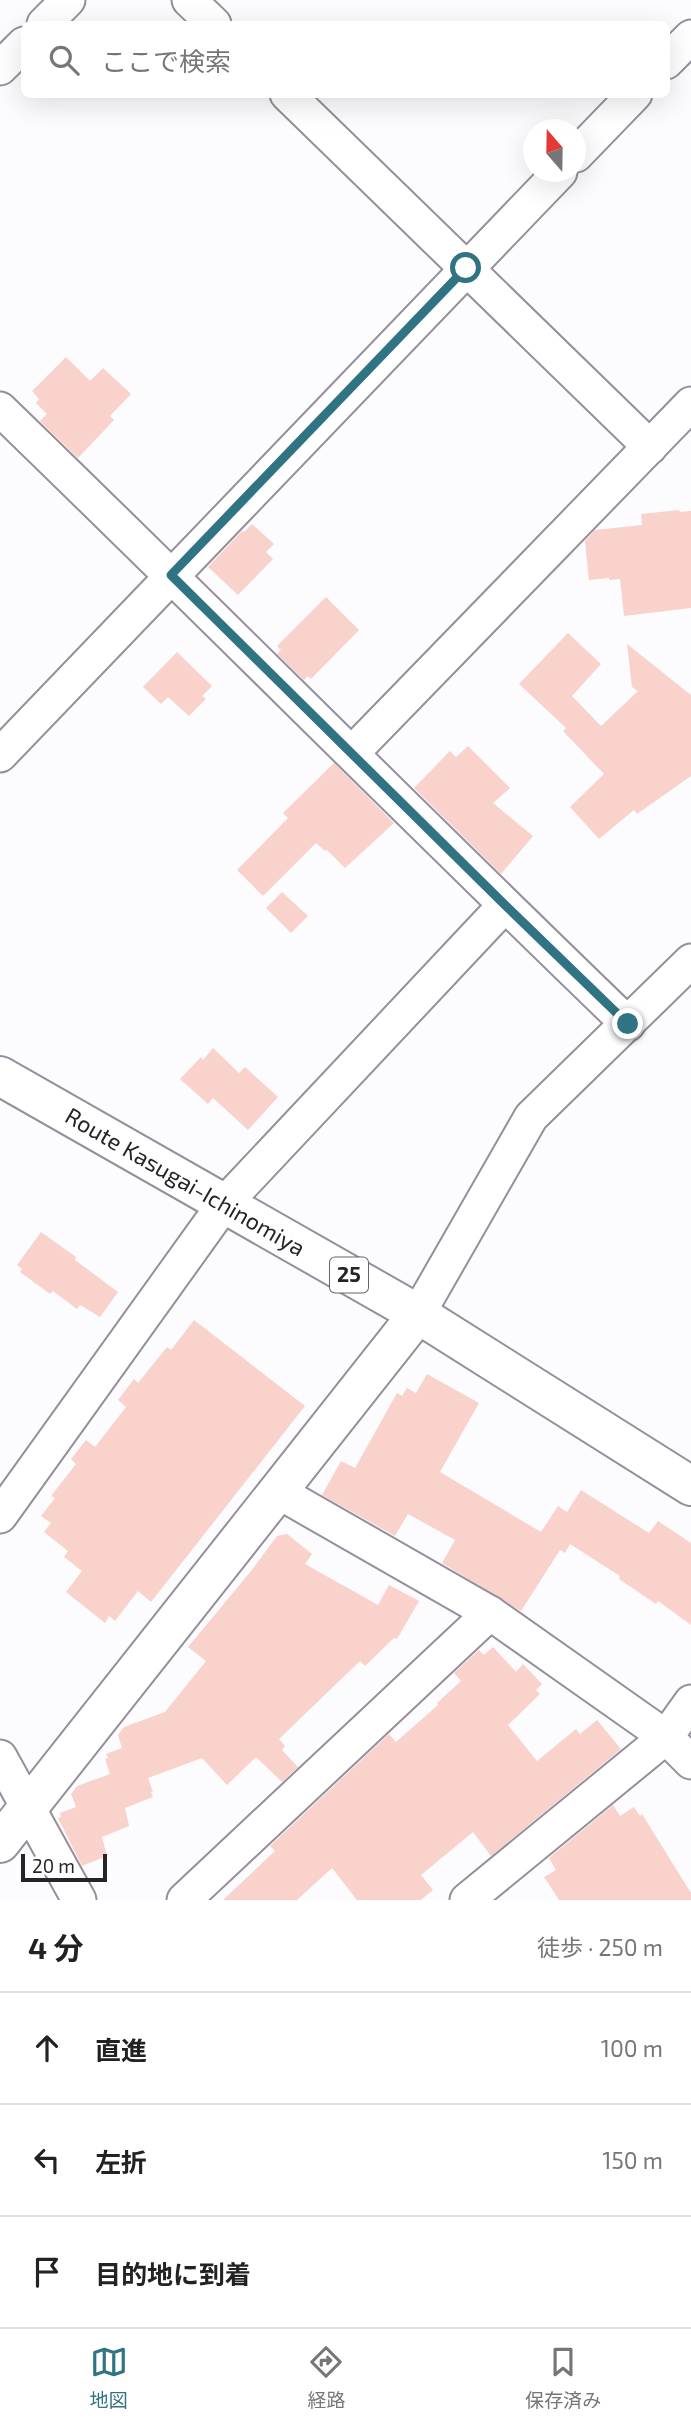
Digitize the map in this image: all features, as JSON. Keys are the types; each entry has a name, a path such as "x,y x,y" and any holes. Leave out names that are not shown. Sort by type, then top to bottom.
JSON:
{"main road":[{"name":"Route Kasugai-Ichinomiya","path":"0,1076 418,1314 691,1486"},
{"path":"0,1843 418,1314"}],"street":[{"path":"47,21 68,0"},
{"path":"189,0 211,21"},
{"path":"670,59 691,37"},
{"path":"0,68 21,47"},
{"path":"291,98 650,447"},
{"path":"586,145 631,98"},
{"path":"0,755 550,182"},
{"path":"352,753 691,404"},
{"path":"0,410 628,1024"},
{"path":"0,1516 223,1204 505,905"},
{"path":"418,1314 531,1117 691,961"},
{"path":"277,1491 490,1614 666,1737 691,1762"},
{"path":"184,1900 490,1614"},
{"path":"467,1900 666,1737 691,1702"},
{"path":"0,1758 79,1900"}],"building":[{"path":"66,357 90,381 103,368 131,394 110,416 114,420 78,458 40,421 47,414 36,403 39,399 32,391"},
{"path":"691,511 691,608 624,616 620,579 589,580 585,541 595,530 642,525 641,514"},
{"path":"252,524 274,544 266,552 273,559 238,595 208,567"},
{"path":"326,597 359,630 311,679 308,676 304,680 277,654 281,650 277,646"},
{"path":"568,633 601,664 572,696 601,726 638,691 632,687 627,644 691,695 691,776 637,814 634,810 599,839 570,807 604,774 563,731 566,728 519,684"},
{"path":"177,652 212,686 202,696 206,699 189,716 168,697 161,704 143,687"},
{"path":"468,746 510,788 493,803 533,836 501,874 414,788 450,751 456,757"},
{"path":"334,763 394,823 345,868 316,843 263,896 237,870 288,818 283,813"},
{"path":"282,892 308,916 291,933 266,908"},
{"path":"213,1048 239,1073 245,1067 278,1097 248,1130 213,1098 208,1104 180,1079"},
{"path":"41,1232 118,1292 100,1317 80,1305 77,1309 53,1291 50,1294 20,1272 22,1269 17,1265"},
{"path":"194,1320 305,1406 151,1602 138,1591 115,1621 109,1616 105,1623 66,1592 82,1571 64,1557 68,1551 44,1532 51,1523 41,1516 55,1498 51,1496 76,1464 71,1459 86,1440 95,1447 126,1407 118,1400 134,1379 138,1383 167,1347 171,1350"},
{"path":"427,1374 479,1403 440,1472 541,1532 558,1506 567,1512 581,1490 649,1533 658,1521 691,1543 691,1625 570,1544 565,1553 560,1550 521,1611 442,1563 455,1540 408,1514 395,1536 322,1495 341,1461 355,1468 397,1393 402,1396 407,1388 416,1393"},
{"path":"287,1534 312,1554 305,1564 378,1605 389,1585 419,1601 397,1639 394,1638 365,1666 360,1661 279,1739 285,1746 282,1750 298,1767 282,1782 256,1757 227,1785 202,1758 148,1778 153,1797 125,1808 129,1826 102,1837 107,1856 82,1866 58,1818 61,1817 60,1813 76,1807 71,1794 77,1786 110,1774 106,1754 122,1748 118,1735 124,1727 165,1712 206,1661 188,1647 277,1536"},
{"path":"493,1647 516,1672 523,1664 542,1684 536,1690 540,1694 508,1725 537,1761 576,1729 580,1734 597,1720 621,1749 491,1856 473,1832 421,1875 433,1890 421,1900 357,1900 332,1868 297,1900 223,1900 275,1851 270,1846 389,1734 396,1742 438,1705 437,1703 461,1681 454,1673 479,1650 484,1655"},
{"path":"613,1805 620,1816 634,1807 640,1816 642,1814 691,1893 691,1900 559,1900 544,1877 556,1870 549,1858"}],"route":[{"path":"466,268 171,575 628,1024"}]}
